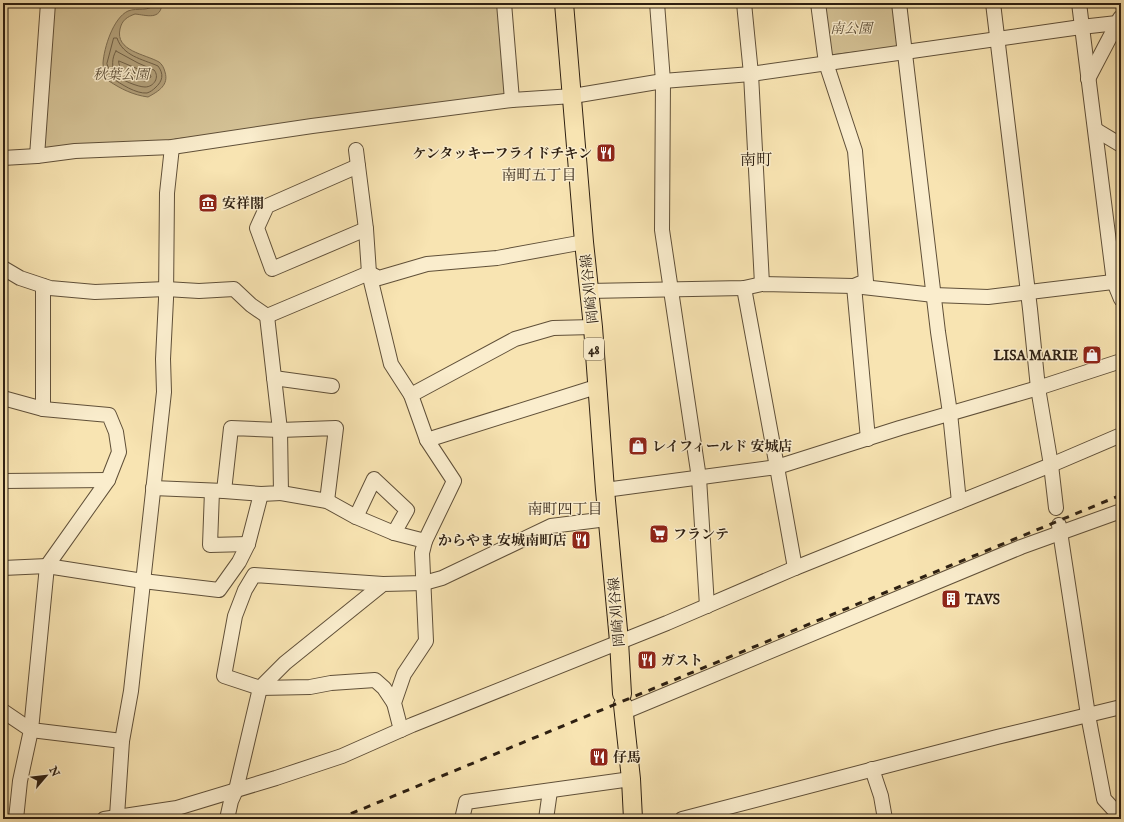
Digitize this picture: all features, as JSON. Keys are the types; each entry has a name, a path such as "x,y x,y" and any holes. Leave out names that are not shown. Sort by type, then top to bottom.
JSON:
{"main road":[{"name":"岡崎刈谷線","path":"564,3 588,291 593,327 596,387 607,519 634,819"}],"street":[{"path":"37,156 48,3"},
{"path":"504,3 512,100"},
{"path":"657,3 664,81 662,230 699,478 707,606"},
{"path":"744,3 751,74 762,284"},
{"path":"818,3 826,63 855,151 866,281 854,286"},
{"path":"899,3 934,295 950,414 959,502"},
{"path":"993,3 1038,388 1051,465 1056,508"},
{"path":"1079,3 1088,79 1121,299"},
{"path":"3,158 37,156 75,151 172,147 312,126 512,100 572,96 664,81 751,74 905,51 1120,22"},
{"path":"1088,79 1120,22"},
{"path":"1096,130 1121,145"},
{"path":"172,147 167,193 166,289 163,358 164,392 131,692 110,818 178,808 342,756 401,730 619,641 667,623 794,568 1051,465 1121,435"},
{"path":"356,150 366,229 369,273 391,364 411,395 427,440 454,481 425,541 422,553 426,641 404,674 394,703"},
{"path":"358,166 267,206 257,228 272,269 366,229"},
{"path":"267,316 369,273 379,278 427,264 497,258 584,242"},
{"path":"3,268 20,278 50,288 95,292 166,289 234,289 251,305 267,316 280,430 281,493"},
{"path":"588,291 744,288 762,284 854,286 934,295 988,297 1118,281"},
{"path":"43,286 43,409"},
{"path":"854,286 868,439"},
{"path":"744,288 794,568"},
{"path":"411,395 515,339 552,328 593,327"},
{"path":"605,490 777,467 900,428 1038,388 1121,361"},
{"path":"274,378 332,386"},
{"path":"427,440 596,387"},
{"path":"3,398 43,409 109,415 116,432 119,452 108,480 47,566 31,730 20,781 16,819"},
{"path":"248,544 210,545 218,491 231,428 280,430 336,428 327,501"},
{"path":"356,517 374,479 407,510 394,533"},
{"path":"3,481 108,480"},
{"path":"153,488 261,494 281,493 327,501 356,517 394,533 425,541"},
{"path":"3,568 47,566 143,581 219,590 239,562 248,544 261,494"},
{"path":"623,704 1021,547 1060,529 1121,511"},
{"path":"401,730 394,703 384,688 375,680 331,683 310,687 260,688 224,676 235,616 245,590 254,575 383,584 424,583 442,578 551,526 607,519"},
{"path":"1060,529 1088,715 1104,799 1116,810"},
{"path":"227,819 231,801 236,790 260,688 285,663 383,584"},
{"path":"682,819 996,737 1121,707"},
{"path":"3,711 31,730 122,741"},
{"path":"872,769 881,796 885,819"},
{"path":"462,819 466,802 631,779"},
{"path":"546,819 550,791"}],"green space":[{"name":"秋葉公園","path":"52,3 499,3 507,96 307,124 175,139 169,143 46,149 43,147"},
{"name":"南公園","path":"821,3 894,3 897,47 830,55"}],"water":[{"path":"156,3 162,3 161,9 156,15 132,15 124,21 120,29 122,42 126,47 159,62 164,69 166,81 159,90 148,97 127,91 109,81 104,70 103,63 107,42 118,20 128,11 150,8"}],"railway":[{"path":"338,819 1121,495"}],"place":[{"name":"ケンタッキーフライドチキン","path":"606,153"},
{"name":"安祥閣","path":"208,203"},
{"name":"LISA MARIE","path":"1092,355"},
{"name":"レイフィールド 安城店","path":"638,446"},
{"name":"フランテ","path":"659,534"},
{"name":"からやま 安城南町店","path":"581,540"},
{"name":"TAVS","path":"951,599"},
{"name":"ガスト","path":"647,660"},
{"name":"仔馬","path":"599,757"}],"district":[{"name":"南町","path":"756,159"},
{"name":"南町五丁目","path":"539,175"},
{"name":"南町四丁目","path":"565,509"}]}
